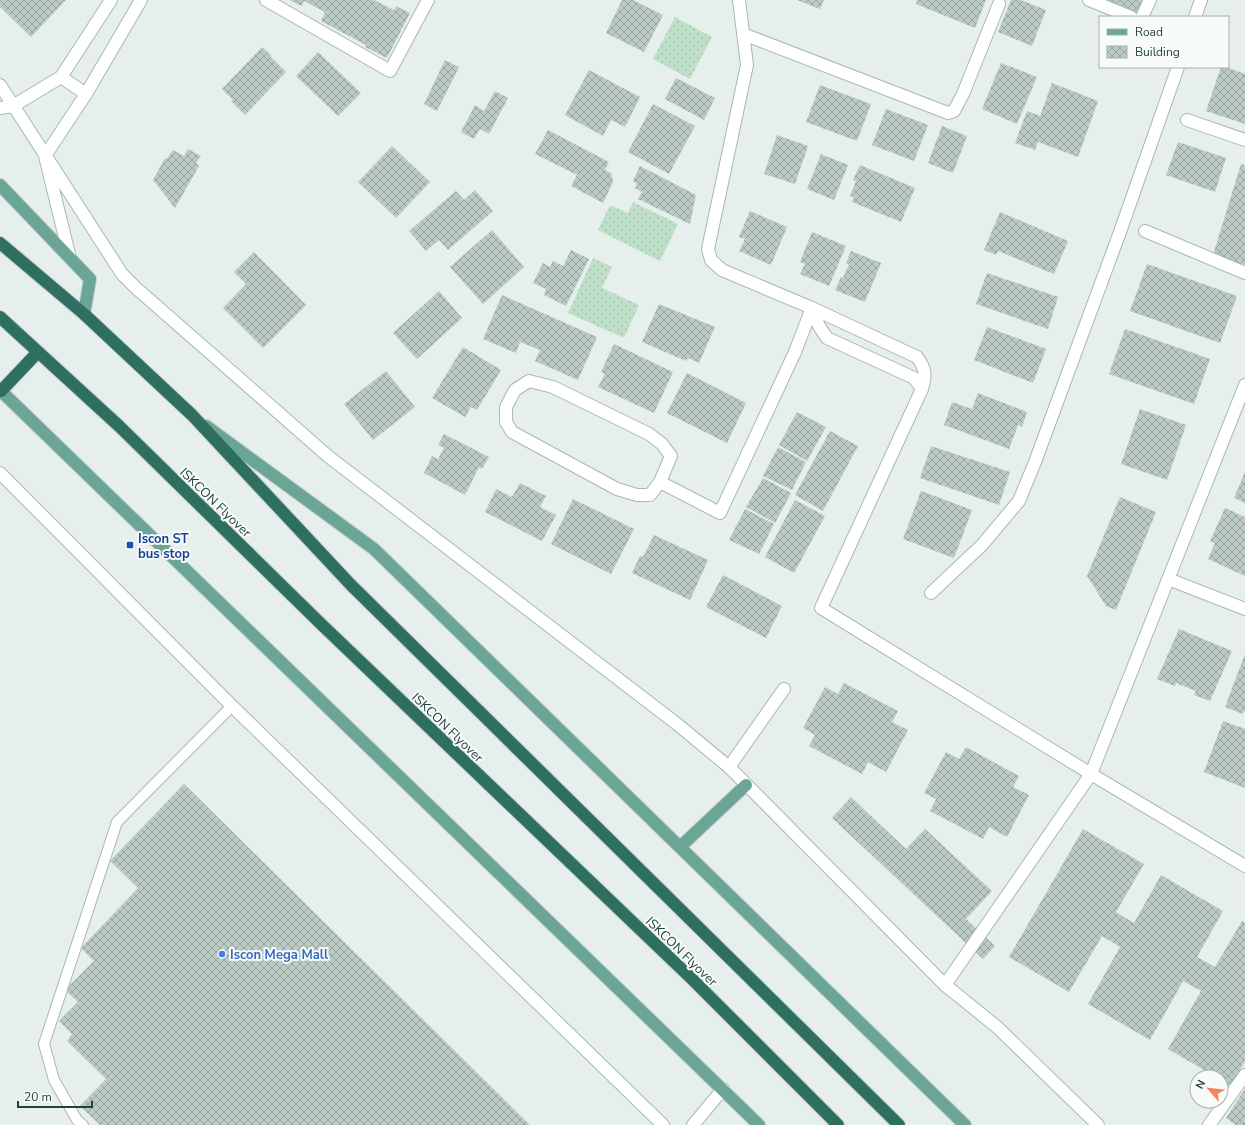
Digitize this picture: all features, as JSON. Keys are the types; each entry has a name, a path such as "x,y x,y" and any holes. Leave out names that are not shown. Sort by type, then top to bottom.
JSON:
{"highway":[{"path":"0,243 84,314 192,415 351,585 899,1125"},
{"name":"ISKCON Flyover","path":"0,317 119,426 320,624 692,979 838,1125"},
{"path":"1,391 38,352"}],"main road":[{"path":"0,185 90,279 84,314"},
{"path":"1,391 759,1125"},
{"path":"192,415 374,549 965,1125"},
{"path":"680,847 746,785"}],"street":[{"path":"0,108 13,106 61,77 111,0"},
{"path":"70,258 46,156 86,94 141,0"},
{"path":"266,0 390,71 424,2"},
{"path":"739,0 747,65 708,249 712,260 722,270 812,308 917,357 923,364 925,376 922,389 821,608 1091,774 1245,866"},
{"path":"1089,0 1129,16"},
{"path":"1142,16 1150,0"},
{"path":"1195,16 1201,0"},
{"path":"743,34 948,113 954,111 963,94 999,4"},
{"path":"931,593 982,545 1019,501 1038,454 1120,232 1178,68"},
{"path":"61,77 86,94"},
{"path":"0,85 122,274 136,288 330,457 670,719 729,767 945,985 996,1027 1098,1125"},
{"path":"1187,120 1245,140"},
{"path":"1145,232 1245,273"},
{"path":"812,308 819,326 827,338 914,378 922,389"},
{"path":"660,482 720,512 795,352 812,308"},
{"path":"530,381 553,387 649,434 662,444 671,456 660,482 650,495 637,496 616,489 512,432 506,422 506,407 514,390 530,381"},
{"path":"945,985 1091,774 1244,389"},
{"path":"0,473 232,706 663,1125"},
{"path":"1168,579 1245,609"},
{"path":"729,767 784,689"},
{"path":"1209,1125 1245,1075"},
{"path":"693,1125 723,1089"}],"lane":[{"path":"83,1125 77,1120 54,1080 44,1044 117,822 232,706"}],"green space":[{"path":"675,17 712,37 690,79 653,59"},
{"path":"633,202 678,224 660,261 598,230 610,205 628,213"},
{"path":"593,258 612,267 602,288 639,305 624,338 568,313"}],"building":[{"path":"0,0 66,0 31,37 0,7"},
{"path":"289,0 374,0 394,10 396,6 410,13 387,58 321,21 325,12 304,1 302,6"},
{"path":"622,0 633,0 663,15 644,52 606,33"},
{"path":"797,0 824,0 820,9"},
{"path":"917,0 986,0 975,28 916,4"},
{"path":"1011,0 1021,0 1046,10 1032,46 998,32"},
{"path":"1102,0 1143,0 1138,14"},
{"path":"262,47 286,72 245,115 231,101 233,100 222,89"},
{"path":"318,52 361,93 338,116 296,76"},
{"path":"445,60 459,67 437,111 424,104"},
{"path":"1001,63 1037,77 1017,124 982,109"},
{"path":"1221,68 1229,68 1245,74 1245,124 1206,111"},
{"path":"589,70 640,97 625,127 611,120 603,136 565,115"},
{"path":"676,78 715,98 704,120 665,99"},
{"path":"1052,83 1098,101 1078,157 1038,142 1035,150 1015,143 1027,111 1040,116"},
{"path":"820,85 871,104 857,141 806,122"},
{"path":"495,91 508,98 489,134 480,129 474,139 461,132 475,105 484,111"},
{"path":"653,104 695,126 669,174 628,152"},
{"path":"886,109 928,125 914,161 872,145"},
{"path":"942,126 967,136 953,173 928,163"},
{"path":"548,130 609,162 605,170 611,173 613,182 603,203 571,186 577,175 535,154"},
{"path":"777,135 808,146 795,184 764,174"},
{"path":"1178,142 1226,158 1215,192 1166,175"},
{"path":"392,146 430,182 396,218 358,182"},
{"path":"188,149 201,156 196,163 199,166 175,208 153,180 165,158 167,159 173,150 184,156"},
{"path":"821,154 848,165 834,200 807,189"},
{"path":"1241,164 1245,165 1245,265 1213,255"},
{"path":"860,165 915,188 901,222 852,202 854,197 850,196 856,181 853,180"},
{"path":"640,166 696,195 690,224 638,199 642,192 635,188 637,184 633,181"},
{"path":"475,190 493,211 448,250 439,240 426,251 409,231 456,191 464,200"},
{"path":"750,211 787,227 771,265 739,251 745,239 739,237"},
{"path":"1000,212 1068,241 1054,274 998,251 996,255 984,250"},
{"path":"492,230 524,267 483,304 450,267"},
{"path":"812,232 846,246 829,286 800,274 805,264 800,262"},
{"path":"571,250 589,259 566,306 544,295 546,289 533,283 543,263 550,267 553,261 563,266"},
{"path":"851,251 881,263 865,302 835,290 841,277 843,278 849,264 846,263"},
{"path":"254,252 306,305 263,348 223,308 246,284 234,272"},
{"path":"1147,264 1237,296 1220,343 1130,311"},
{"path":"987,273 1058,297 1048,329 976,304"},
{"path":"439,291 462,318 417,359 393,333"},
{"path":"502,295 597,337 578,380 535,361 540,350 520,342 516,353 483,339"},
{"path":"659,304 715,327 699,363 688,358 686,361 642,342"},
{"path":"987,327 1046,349 1033,383 974,360"},
{"path":"1125,329 1210,359 1194,404 1109,374"},
{"path":"614,344 673,372 654,413 598,387 605,374 601,372"},
{"path":"463,347 501,370 477,410 471,407 465,417 432,398"},
{"path":"386,371 415,407 373,440 344,404"},
{"path":"687,373 746,403 727,443 667,413"},
{"path":"978,393 1027,412 1022,427 1018,425 1009,449 944,425 952,402 972,409"},
{"path":"1140,409 1186,425 1167,480 1121,464"},
{"path":"797,412 826,427 807,461 779,445"},
{"path":"830,431 858,446 823,511 795,495"},
{"path":"444,434 489,457 482,469 479,467 465,495 424,473 432,456 438,459 444,448 438,445"},
{"path":"931,446 1010,472 999,505 920,478"},
{"path":"778,447 806,462 792,490 763,476"},
{"path":"1245,472 1245,503 1234,498"},
{"path":"763,478 791,493 775,523 746,507"},
{"path":"520,483 546,496 540,507 556,515 542,541 485,512 496,489 512,497"},
{"path":"921,491 972,510 954,558 903,539"},
{"path":"1120,497 1156,512 1116,610 1106,606 1087,576"},
{"path":"573,499 634,529 611,574 551,544"},
{"path":"795,500 825,516 794,573 765,557"},
{"path":"1225,508 1245,517 1245,576 1208,559 1215,543 1210,541"},
{"path":"745,509 774,524 759,554 729,540"},
{"path":"654,535 708,560 690,600 632,573 640,556 643,557"},
{"path":"723,575 782,606 766,638 706,607"},
{"path":"1179,629 1232,651 1210,701 1194,695 1196,691 1176,683 1175,686 1157,679"},
{"path":"1245,654 1245,711 1243,714 1225,707"},
{"path":"844,683 898,711 892,722 908,730 886,772 868,762 862,774 809,746 815,735 803,728 825,687 838,694"},
{"path":"1223,721 1245,729 1245,788 1204,772"},
{"path":"966,747 1019,776 1013,787 1029,795 1007,837 989,827 983,839 930,811 936,799 924,793 946,752 959,759"},
{"name":"Iscon Mega Mall","path":"184,784 530,1125 100,1125 80,1106 106,1079 67,1041 72,1034 59,1021 78,1002 65,990 94,961 81,948 138,888 110,861"},
{"path":"851,797 906,849 925,829 992,891 966,919 995,946 983,959 832,818"},
{"path":"1083,829 1144,864 1116,912 1134,923 1161,875 1223,911 1197,957 1215,967 1242,921 1245,923 1245,1061 1231,1086 1229,1085 1229,1069 1202,1069 1168,1049 1201,991 1183,981 1150,1040 1088,1004 1120,947 1102,936 1069,992 1009,957"},
{"path":"1245,1089 1245,1125 1236,1125 1226,1118"}],"place":[{"name":"Iscon ST bus stop","path":"130,545"},
{"name":"Iscon Mega Mall","path":"222,954"}]}
